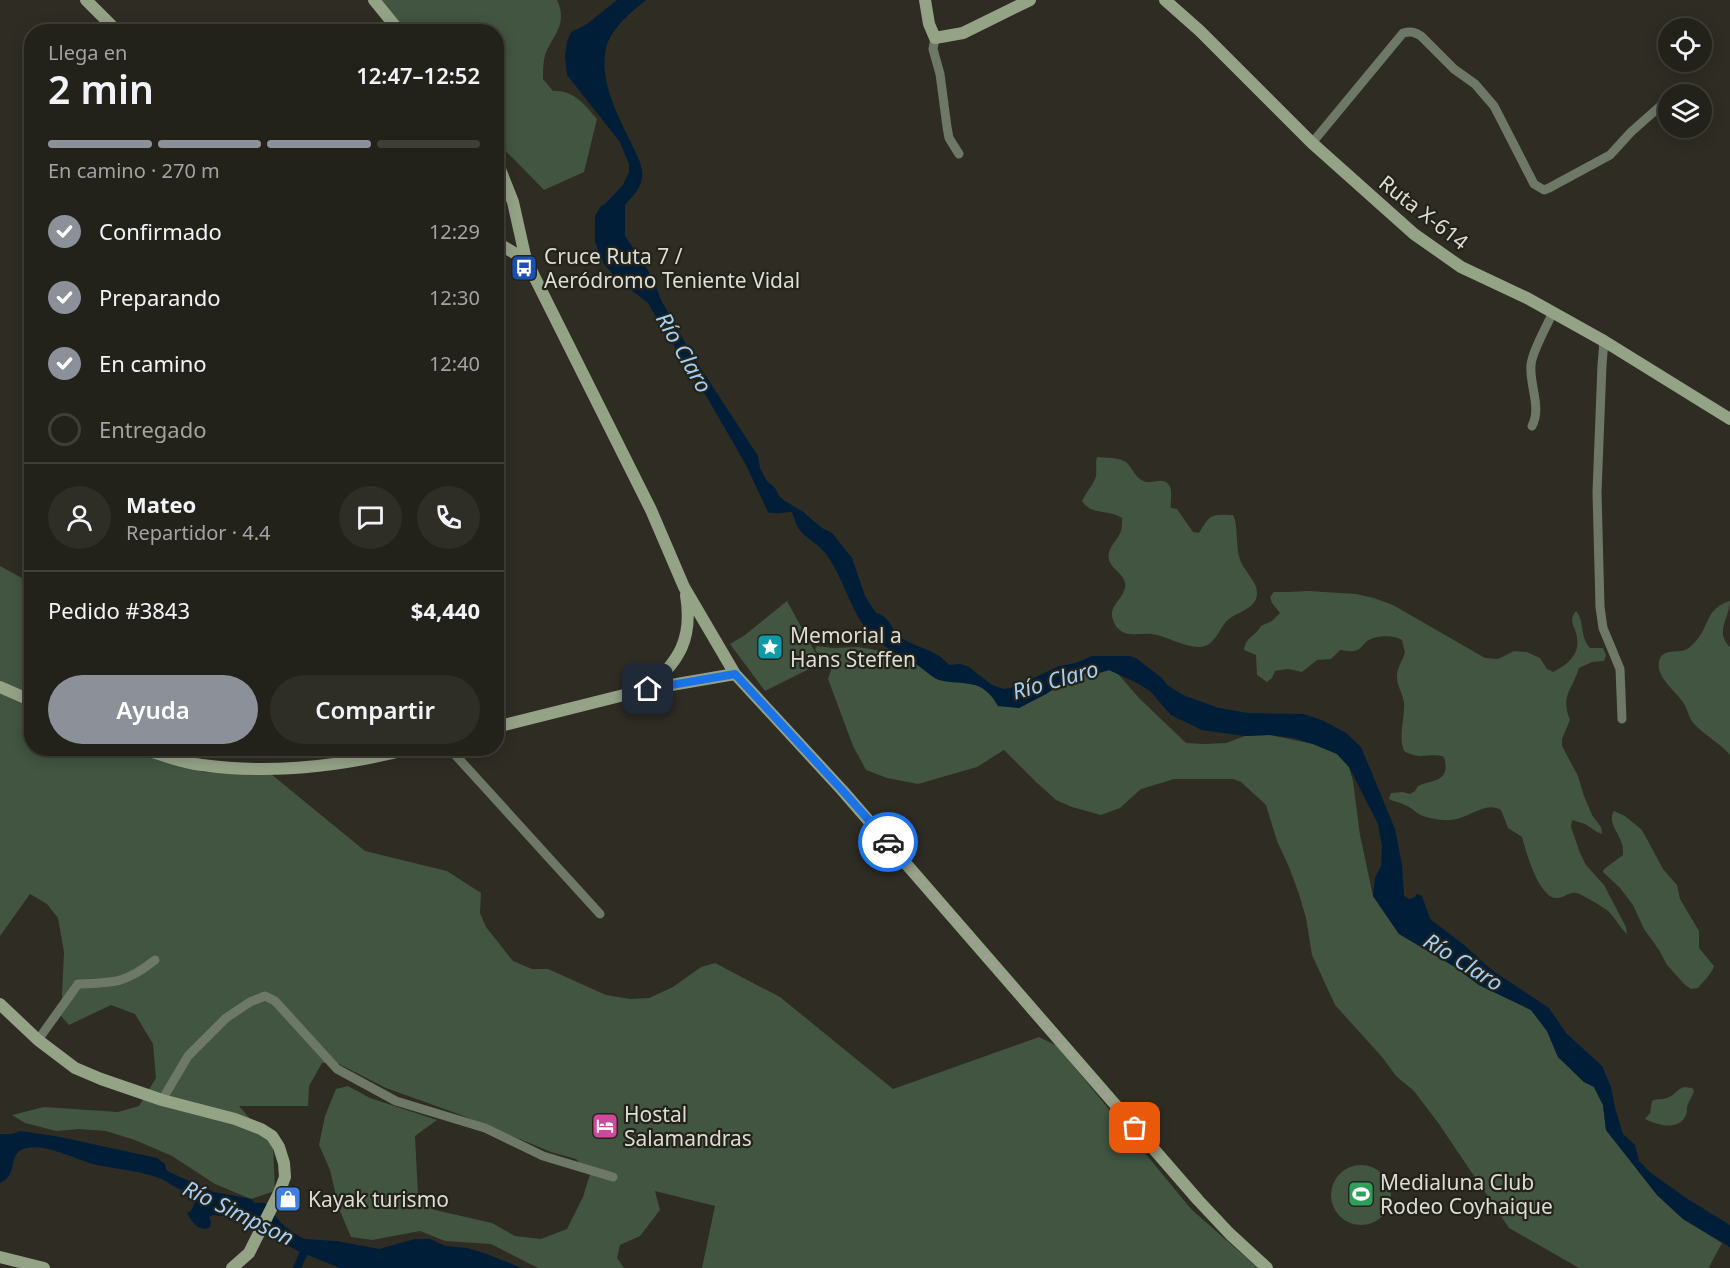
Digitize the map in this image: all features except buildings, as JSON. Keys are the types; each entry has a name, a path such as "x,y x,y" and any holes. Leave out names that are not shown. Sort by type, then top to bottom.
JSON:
{"street":[{"path":"86,0 110,24"},
{"path":"374,0 394,24"},
{"path":"925,0 934,38 933,49 940,74 949,138 959,154"},
{"path":"934,38 963,33 1030,0"},
{"name":"Ruta X-614","path":"1164,0 1200,31 1312,143 1414,234 1461,267 1527,298 1605,341 1730,419"},
{"path":"1312,143 1403,33 1409,31 1421,36 1454,69 1475,84 1494,106 1534,184 1544,190 1610,155 1631,132 1658,108"},
{"path":"504,179 513,202 526,260 651,510 684,587 735,674 849,798 1198,1200 1267,1268"},
{"path":"504,247 526,260"},
{"path":"1532,426 1536,413 1531,362 1553,312"},
{"path":"1605,341 1602,365 1598,492 1600,607 1603,628 1620,669 1622,719"},
{"path":"648,689 670,668 681,650 687,619 684,587"},
{"path":"504,725 648,689 735,674"},
{"path":"0,687 24,698"},
{"path":"169,756 201,765 257,769 313,768 382,756"},
{"path":"456,756 600,914"},
{"path":"38,1040 78,984 112,983 137,974 155,960"},
{"path":"162,1100 188,1056 226,1018 250,1002 265,996 275,1001 337,1069 396,1101 485,1128 543,1156 613,1177"},
{"path":"0,1004 38,1040 75,1068 162,1100 235,1119 272,1136 279,1147 285,1177 249,1253 232,1268"},
{"path":"0,1257 44,1268"}],"green space":[{"path":"375,0 557,0 560,9 560,25 546,52 543,79 553,91 573,95 597,119 584,172 544,190 504,149 504,24 396,24"},
{"path":"1097,457 1123,460 1143,481 1167,483 1171,490 1171,508 1177,509 1193,532 1199,533 1212,516 1233,515 1239,556 1257,592 1254,602 1226,622 1209,644 1193,647 1158,635 1128,634 1121,631 1115,624 1112,612 1124,591 1125,582 1111,564 1108,556 1121,531 1122,518 1090,509 1082,501 1095,479"},
{"path":"0,566 24,579 24,756 200,756 202,772 271,774 365,851 447,871 481,893 480,913 486,927 513,961 532,969 548,969 606,995 630,999 649,998 673,987 701,967 715,963 780,997 893,1089 1039,1037 1057,1046 1191,1209 1258,1268 702,1268 715,1206 655,1191 660,1210 640,1236 620,1245 617,1258 624,1268 538,1268 491,1244 445,1241 420,1231 372,1240 351,1237 339,1209 330,1170 319,1145 325,1116 336,1089 348,1086 370,1098 437,1120 415,1136 418,1195 435,1210 492,1223 515,1236 541,1239 567,1229 583,1197 590,1174 576,1159 551,1152 461,1115 386,1088 337,1063 322,1063 309,1086 308,1106 239,1106 273,1145 275,1191 251,1199 215,1184 172,1156 135,1140 106,1131 79,1129 56,1131 25,1123 12,1115 44,1107 118,1112 139,1106 156,1078 153,1044 135,1014 111,1005 69,1025 61,1016 64,952 58,918 47,904 30,894 0,936"},
{"path":"1308,591 1356,594 1374,598 1393,605 1485,658 1498,659 1514,651 1527,652 1540,658 1547,669 1553,672 1568,662 1577,647 1572,619 1576,611 1590,648 1603,648 1606,655 1604,661 1592,662 1579,668 1568,693 1566,705 1570,720 1562,739 1562,746 1578,776 1584,796 1592,815 1601,827 1602,834 1585,824 1572,820 1571,827 1586,865 1604,885 1626,927 1627,934 1607,910 1577,893 1558,898 1549,895 1538,881 1522,837 1508,828 1501,810 1488,807 1455,819 1440,820 1429,818 1389,799 1391,793 1410,794 1418,786 1440,778 1446,765 1444,757 1420,756 1404,751 1402,739 1404,703 1397,679 1398,669 1405,653 1402,640 1390,636 1372,638 1357,650 1340,650 1331,659 1317,660 1302,672 1288,669 1275,671 1267,682 1257,675 1256,655 1244,650 1249,639 1261,626 1272,621 1280,613 1270,597 1274,592"},
{"path":"787,601 821,663 765,691 730,644 745,635"},
{"path":"1730,601 1723,636 1730,647 1730,755 1693,722 1684,704 1662,676 1659,664 1660,658 1665,653 1685,650 1691,646 1716,608"},
{"path":"817,646 857,647 895,653 937,679 980,686 992,696 1019,708 1046,694 1076,674 1109,670 1118,674 1139,698 1186,743 1226,743 1245,736 1270,735 1313,744 1337,754 1349,767 1353,781 1360,835 1373,896 1399,934 1455,967 1479,985 1531,1010 1547,1031 1558,1057 1584,1082 1594,1087 1603,1105 1606,1130 1657,1195 1683,1219 1722,1243 1709,1267 1711,1268 1579,1268 1509,1228 1414,1091 1396,1076 1335,1005 1312,955 1306,918 1299,894 1277,841 1266,805 1241,782 1233,779 1174,779 1141,789 1120,808 1101,815 1056,800 1004,750 977,767 918,784 887,778 866,770 853,746 828,679 832,667 815,650"},
{"path":"1614,811 1625,816 1642,830 1663,869 1677,885 1680,899 1699,931 1699,948 1714,966 1698,988 1691,989 1685,985 1667,965 1644,929 1633,905 1620,888 1603,872 1623,855 1622,844 1612,819"},
{"path":"1684,1087 1692,1088 1694,1091 1686,1115 1681,1121 1666,1126 1645,1119 1650,1113 1652,1101 1665,1099"},
{"name":"Medialuna Club Rodeo Coyhaique","path":"1355,1165 1367,1165 1378,1170 1386,1178 1391,1195 1389,1207 1378,1220 1367,1225 1355,1225 1344,1220 1336,1212 1331,1201 1331,1189 1336,1178 1344,1170"}],"water":[{"name":"Río Claro","path":"617,0 646,0 613,32 605,57 610,96 642,169 640,186 625,205 625,236 654,281 661,300 692,355 758,456 760,468 767,481 785,501 832,533 852,558 865,596 876,613 885,618 903,639 933,652 949,665 961,664 969,667 992,685 1004,689 1015,687 1059,666 1076,663 1092,656 1130,656 1136,658 1162,678 1167,685 1183,695 1219,708 1248,713 1304,714 1324,721 1346,733 1361,747 1395,829 1402,865 1404,896 1409,899 1417,894 1422,896 1430,919 1493,971 1549,1008 1566,1033 1602,1066 1611,1087 1623,1134 1635,1145 1639,1161 1651,1173 1686,1198 1730,1225 1730,1247 1683,1219 1657,1195 1606,1130 1603,1105 1594,1087 1584,1082 1558,1057 1547,1031 1531,1010 1479,985 1455,967 1399,934 1373,896 1375,878 1381,866 1382,846 1378,824 1349,767 1337,754 1293,738 1270,735 1245,736 1202,730 1171,715 1150,691 1109,670 1076,674 1046,694 1019,708 998,706 986,691 979,687 936,679 916,664 886,647 868,631 833,565 823,550 799,529 792,512 768,512 746,465 708,399 678,355 670,335 664,330 648,303 617,279 604,264 595,242 595,216 601,206 623,185 629,172 629,164 620,142 567,75 565,56 571,32 587,24"},
{"name":"Río Simpson","path":"20,1131 55,1136 157,1158 165,1164 169,1172 214,1192 251,1199 255,1203 265,1203 281,1223 304,1239 336,1241 379,1249 415,1239 430,1239 445,1246 467,1248 484,1253 522,1268 340,1268 298,1251 248,1223 224,1216 209,1217 210,1227 206,1229 196,1226 187,1212 190,1212 194,1205 194,1193 161,1179 93,1164 37,1147 18,1152 9,1175 0,1183 0,1134"}],"waterway":[{"path":"297,1268 307,1245"}],"way so far":[{"path":"888,842 1135,1128"}],"place":[{"name":"Cruce Ruta 7 / Aeródromo Teniente Vidal","path":"524,268"},
{"name":"Memorial a Hans Steffen","path":"770,647"},
{"name":"Hostal Salamandras","path":"605,1126"},
{"name":"Medialuna Club Rodeo Coyhaique","path":"1361,1194"},
{"name":"Kayak turismo","path":"288,1199"}],"route":[{"path":"648,689 735,674 888,842"}]}
